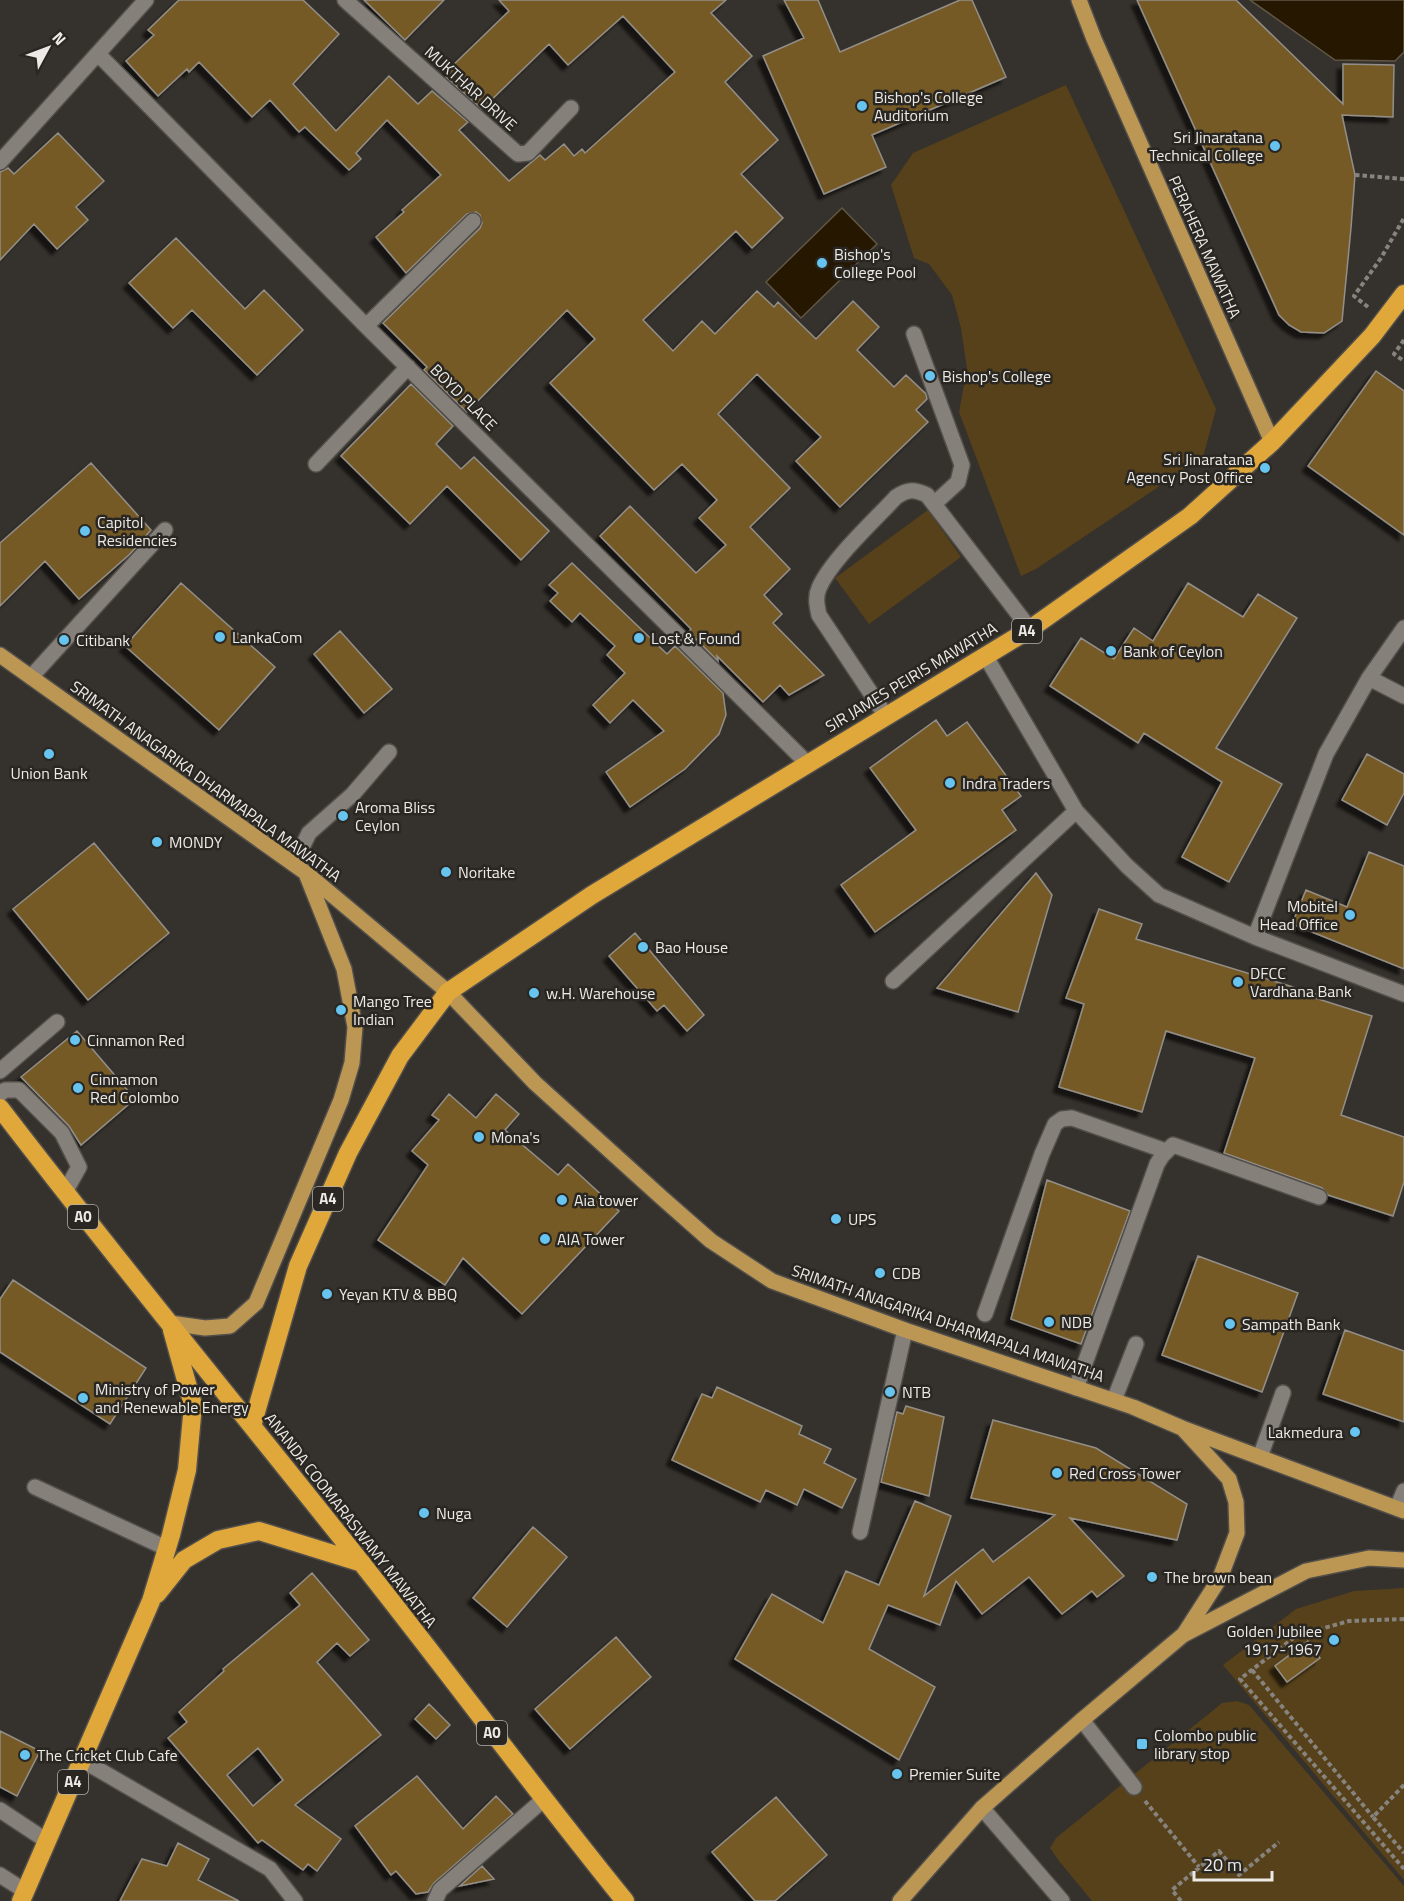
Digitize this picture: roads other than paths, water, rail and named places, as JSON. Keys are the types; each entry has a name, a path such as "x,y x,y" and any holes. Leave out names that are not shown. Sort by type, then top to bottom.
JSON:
{"highway":[{"name":"SIR JAMES PEIRIS MAWATHA","path":"448,992 592,895 1030,629 1190,516 1272,442 1372,336 1404,294"},
{"name":"A4","path":"252,1426 298,1266 343,1164 400,1056 448,992"},
{"name":"ANANDA COOMARASWAMY MAWATHA","path":"0,1108 362,1563 543,1800 625,1901"},
{"name":"A4","path":"23,1896 151,1601 187,1470 192,1405 170,1323"},
{"name":"A4","path":"151,1601 184,1560 218,1540 259,1532 362,1563"}],"main road":[{"name":"PERAHERA MAWATHA","path":"1079,0 1094,39 1272,442"},
{"name":"SRIMATH ANAGARIKA DHARMAPALA MAWATHA","path":"0,655 300,868 448,992 535,1083 711,1240 772,1281 905,1330 1114,1400 1182,1428 1401,1510"},
{"path":"170,1323 205,1328 230,1326 256,1303 341,1100 352,1063 355,1027 344,969 300,868"},
{"path":"1182,1428 1229,1479 1236,1502 1237,1533 1220,1578 1183,1635"},
{"path":"900,1901 982,1809 1082,1720 1183,1635 1306,1571 1369,1558 1404,1560"}],"street":[{"path":"0,162 146,0"},
{"name":"MUKTHAR DRIVE","path":"345,0 518,154 528,153 571,108"},
{"name":"BOYD PLACE","path":"98,54 366,326 807,763"},
{"path":"366,326 473,221"},
{"path":"914,334 962,465 958,482 934,504"},
{"path":"316,464 408,367"},
{"path":"886,716 819,615 816,604 818,590 829,570 896,497 906,490 915,490 927,495 1030,629"},
{"path":"31,677 165,530"},
{"path":"1256,937 1326,754 1369,678 1404,628"},
{"path":"985,655 1076,811 1127,866 1159,895 1256,937 1404,994"},
{"path":"1369,678 1404,696"},
{"path":"300,868 309,833 354,794 389,752"},
{"path":"893,981 1076,811"},
{"path":"0,1071 57,1022"},
{"path":"0,1094 5,1090 19,1090 62,1133 79,1167 65,1192"},
{"path":"985,1314 1042,1154 1055,1124 1062,1119 1072,1118 1166,1151"},
{"path":"1076,1388 1157,1164 1166,1151 1173,1146 1320,1197"},
{"path":"860,1532 905,1330"},
{"path":"1114,1400 1136,1344"},
{"path":"1260,1457 1283,1393"},
{"path":"35,1487 166,1548"},
{"path":"1401,1510 1404,1491"},
{"path":"1082,1720 1134,1787"},
{"path":"82,1760 270,1869 295,1901"},
{"path":"435,1901 440,1890 543,1800"},
{"path":"982,1809 1062,1901"},
{"path":"0,1810 47,1841"},
{"path":"0,1875 23,1896"}],"place":[{"name":"Bishop's College Auditorium","path":"862,106"},
{"name":"Sri Jinaratana Technical College","path":"1275,146"},
{"name":"Bishop's College Pool","path":"822,263"},
{"name":"Bishop's College","path":"930,376"},
{"name":"Sri Jinaratana Agency Post Office","path":"1265,468"},
{"name":"Capitol Residencies","path":"85,531"},
{"name":"LankaCom","path":"220,637"},
{"name":"Lost & Found","path":"639,638"},
{"name":"Citibank","path":"64,640"},
{"name":"Bank of Ceylon","path":"1111,651"},
{"name":"Union Bank","path":"49,754"},
{"name":"Indra Traders","path":"950,783"},
{"name":"Aroma Bliss Ceylon","path":"343,816"},
{"name":"MONDY","path":"157,842"},
{"name":"Noritake","path":"446,872"},
{"name":"Mobitel Head Office","path":"1350,915"},
{"name":"Bao House","path":"643,947"},
{"name":"DFCC Vardhana Bank","path":"1238,982"},
{"name":"w.H. Warehouse","path":"534,993"},
{"name":"Mango Tree Indian","path":"341,1010"},
{"name":"Cinnamon Red","path":"75,1040"},
{"name":"Cinnamon Red Colombo","path":"78,1088"},
{"name":"Mona's","path":"479,1137"},
{"name":"Aia tower","path":"562,1200"},
{"name":"UPS","path":"836,1219"},
{"name":"AIA Tower","path":"545,1239"},
{"name":"CDB","path":"880,1273"},
{"name":"Yeyan KTV & BBQ","path":"327,1294"},
{"name":"NDB","path":"1049,1322"},
{"name":"Sampath Bank","path":"1230,1324"},
{"name":"NTB","path":"890,1392"},
{"name":"Ministry of Power and Renewable Energy","path":"83,1398"},
{"name":"Lakmedura","path":"1355,1432"},
{"name":"Red Cross Tower","path":"1057,1473"},
{"name":"Nuga","path":"424,1513"},
{"name":"The brown bean","path":"1152,1577"},
{"name":"Golden Jubilee 1917-1967","path":"1334,1640"},
{"name":"Colombo public library stop","path":"1142,1744"},
{"name":"The Cricket Club Cafe","path":"25,1755"},
{"name":"Premier Suite","path":"897,1774"}]}
